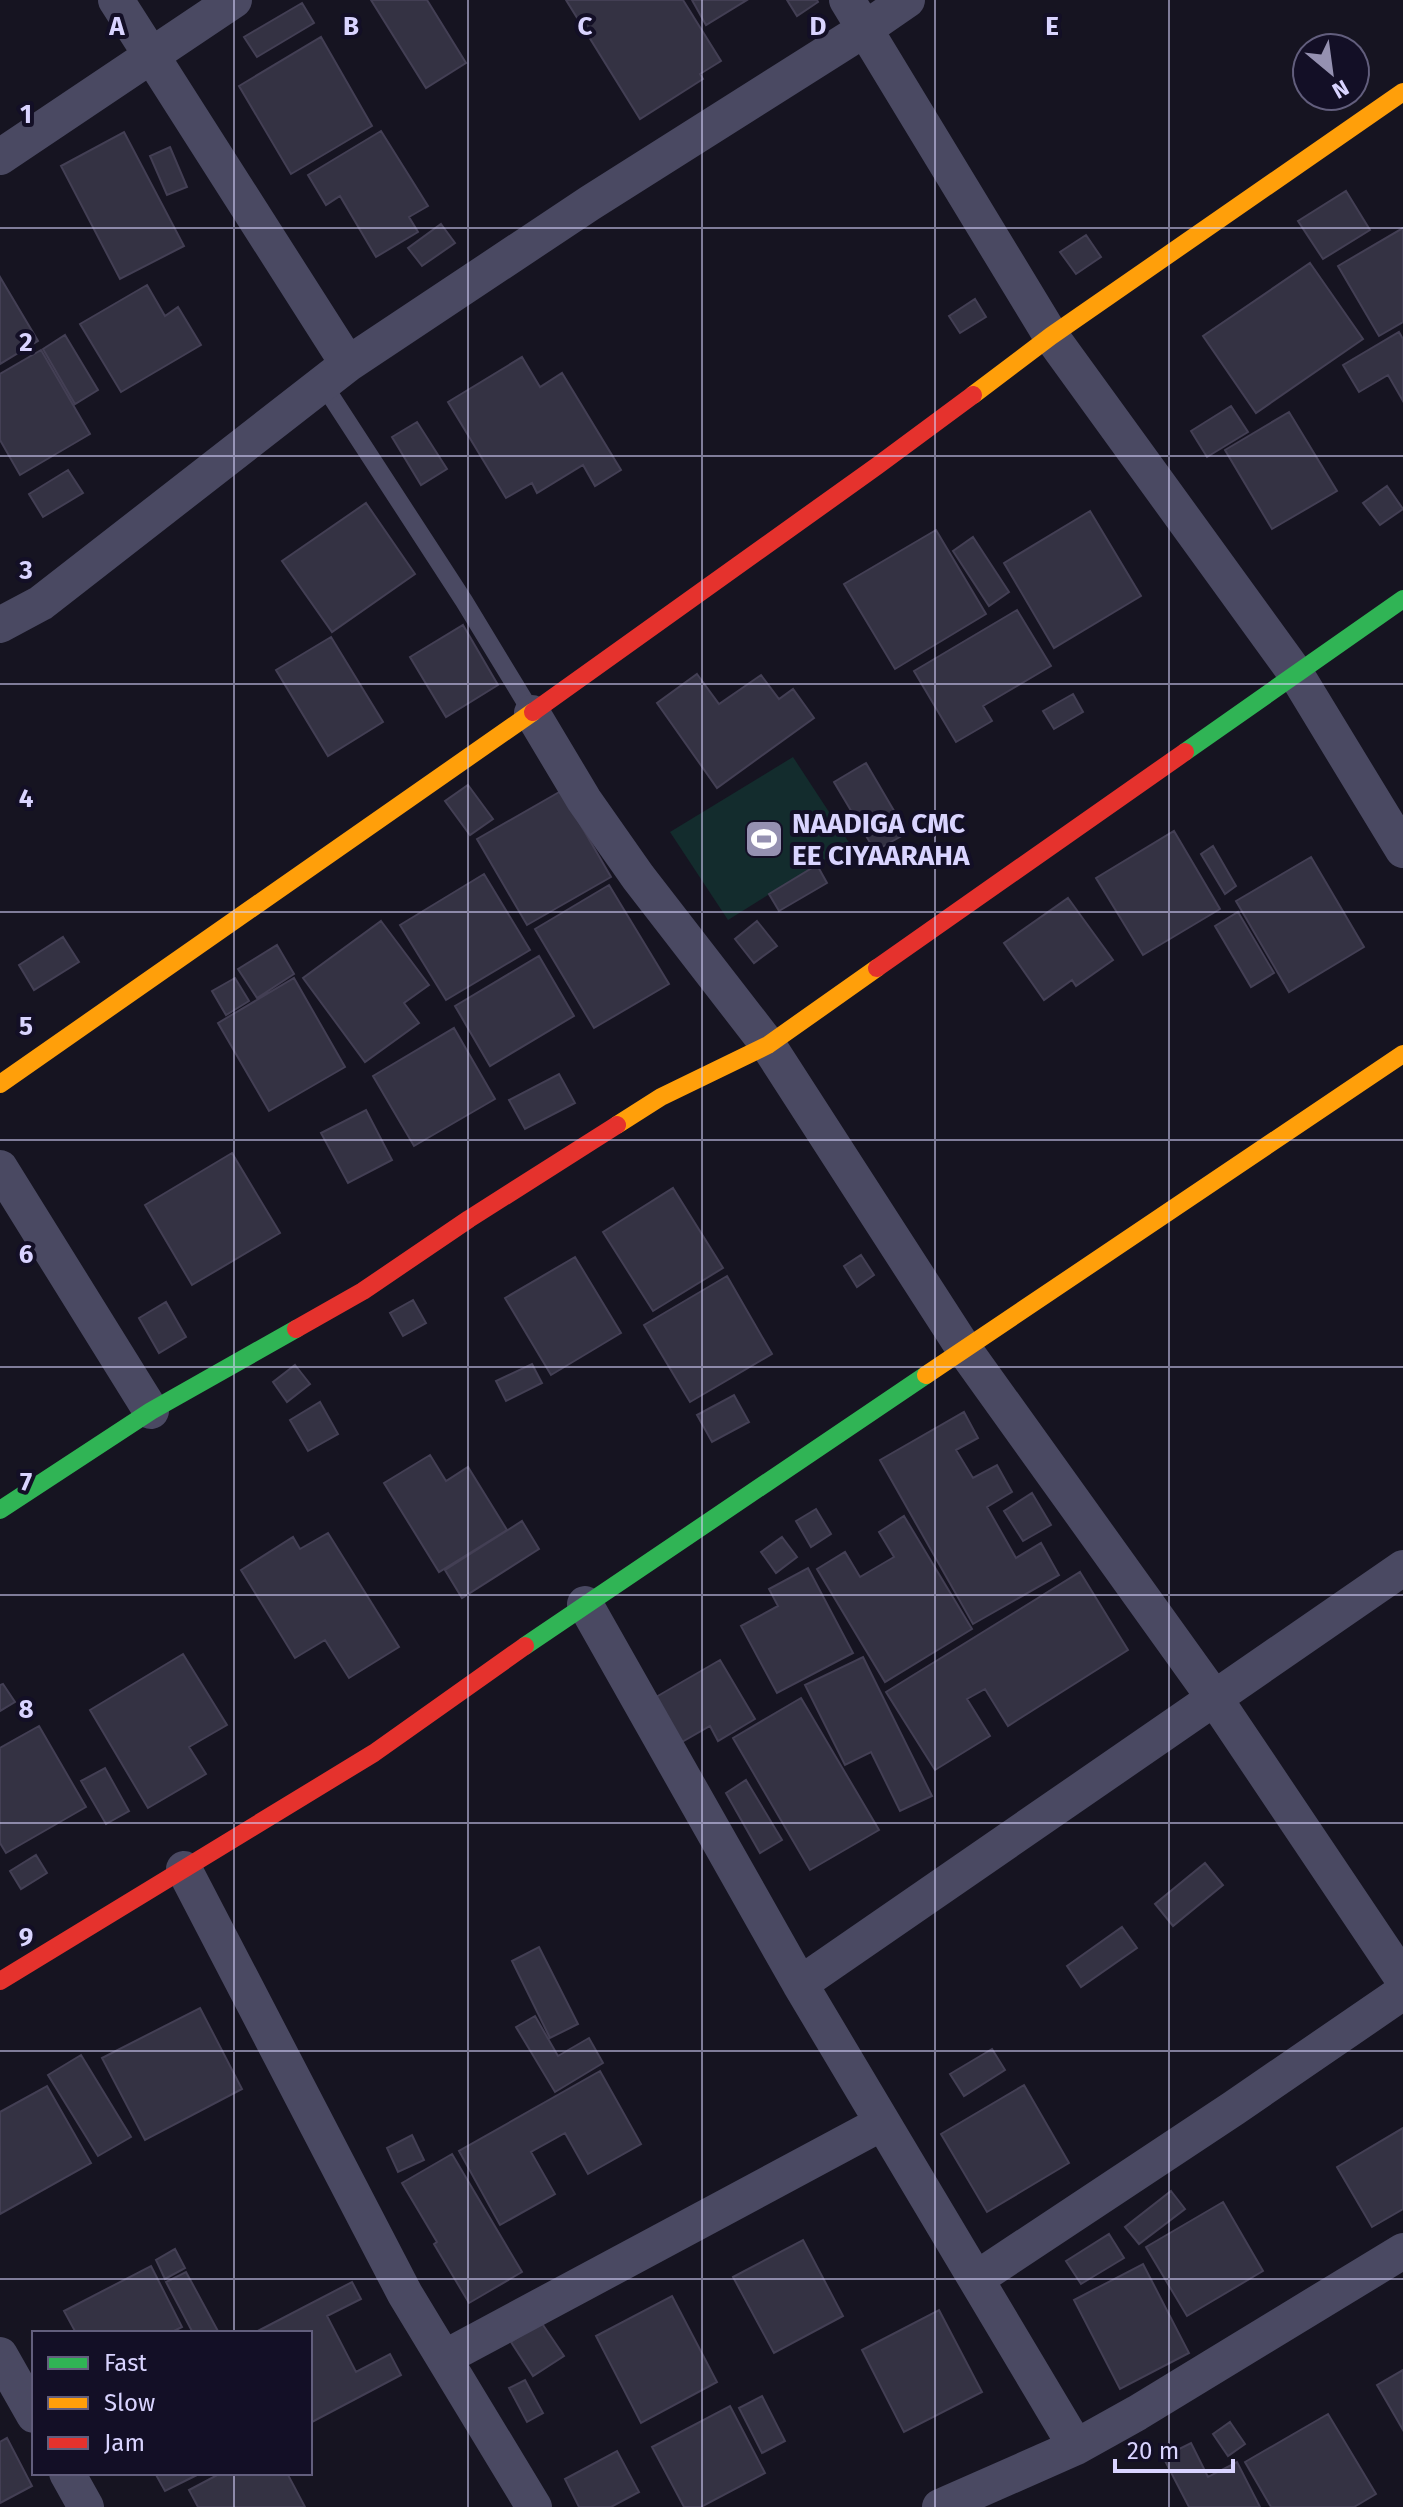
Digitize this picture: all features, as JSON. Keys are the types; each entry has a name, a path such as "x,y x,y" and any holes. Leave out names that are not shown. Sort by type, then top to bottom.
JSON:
{"street":[{"path":"116,0 152,53 335,374"},
{"path":"0,157 234,0"},
{"path":"0,625 41,603 335,374 590,203 856,15 907,0"},
{"path":"856,15 1051,336 1296,674 1403,850"},
{"path":"0,1084 532,713 877,466 1051,336 1403,92"},
{"path":"0,1510 151,1411 363,1291 469,1219 661,1097 768,1045 1403,599"},
{"path":"532,713 584,800 638,877 768,1045 964,1349 1215,1699 1403,1979"},
{"path":"0,1981 374,1753 585,1604 1403,1054"},
{"path":"0,1168 151,1411"},
{"path":"800,1984 1403,1568"},
{"path":"585,1604 800,1984 1076,2447"},
{"path":"184,1869 405,2294 534,2507"},
{"path":"976,2279 1403,1992"},
{"path":"444,2358 882,2123"},
{"path":"940,2507 1076,2447 1403,2251"},
{"path":"0,2355 32,2411"},
{"path":"68,2475 86,2507"}],"lane":[{"path":"335,374 464,601 532,713"}],"green space":[{"path":"793,757 850,844 728,920 670,832"}],"building":[{"path":"371,0 427,0 466,63 426,88"},
{"path":"566,0 683,0 721,61 700,74 703,79 640,119"},
{"path":"692,0 747,0 706,25"},
{"path":"787,0 817,0 818,2 797,16"},
{"path":"302,3 314,23 257,57 244,37"},
{"path":"321,37 372,126 291,174 239,86"},
{"path":"381,131 428,206 409,217 418,232 376,257 340,196 326,205 308,175"},
{"path":"124,132 184,246 120,279 61,166"},
{"path":"170,147 187,187 167,195 150,156"},
{"path":"1346,191 1370,230 1323,259 1298,221"},
{"path":"441,224 455,243 422,266 408,248"},
{"path":"1403,228 1403,322 1379,336 1338,266"},
{"path":"1086,235 1101,257 1076,274 1060,252"},
{"path":"1310,263 1363,339 1256,413 1203,336"},
{"path":"0,277 38,341 0,364"},
{"path":"147,285 165,316 178,307 201,345 121,392 80,324"},
{"path":"975,299 986,317 960,333 949,316"},
{"path":"1399,332 1403,339 1403,401 1388,375 1359,392 1343,365"},
{"path":"65,335 98,390 75,404 43,349"},
{"path":"41,350 90,434 20,475 0,440 0,374"},
{"path":"522,357 540,387 562,373 621,470 595,486 583,465 537,493 532,483 506,498 448,402"},
{"path":"1231,406 1248,432 1207,457 1191,431"},
{"path":"1289,412 1337,491 1272,529 1225,450"},
{"path":"417,422 447,469 421,485 392,437"},
{"path":"68,470 83,493 43,517 29,494"},
{"path":"1387,486 1403,509 1380,525 1363,503"},
{"path":"366,503 415,574 332,632 282,561"},
{"path":"1090,511 1141,596 1054,648 1004,563"},
{"path":"936,530 986,614 895,669 844,584"},
{"path":"973,537 1009,592 989,606 953,551"},
{"path":"1017,610 1051,666 983,706 992,721 956,742 914,671"},
{"path":"463,625 498,685 446,717 410,657"},
{"path":"331,637 383,722 328,756 276,670"},
{"path":"697,674 719,704 761,675 779,699 793,689 814,718 717,788 657,703"},
{"path":"1073,694 1083,712 1054,729 1043,711"},
{"path":"866,763 907,833 875,851 834,782"},
{"path":"468,785 493,819 470,835 445,801"},
{"path":"561,791 611,877 527,925 477,839"},
{"path":"1174,831 1220,909 1143,955 1096,878"},
{"path":"1213,846 1236,886 1225,894 1201,854"},
{"path":"1311,857 1364,947 1289,992 1236,901"},
{"path":"817,865 827,883 779,911 769,894"},
{"path":"484,874 530,950 446,1000 400,925"},
{"path":"609,885 669,984 594,1028 535,929"},
{"path":"1068,898 1113,960 1076,986 1072,980 1044,1000 1004,943"},
{"path":"1238,912 1274,973 1251,987 1215,926"},
{"path":"381,921 429,985 404,1003 419,1023 365,1062 303,978"},
{"path":"757,921 777,946 754,963 735,939"},
{"path":"63,937 79,962 34,990 19,965"},
{"path":"277,945 294,974 257,998 238,969"},
{"path":"539,956 574,1016 490,1066 455,1006"},
{"path":"235,978 249,1001 226,1015 212,991"},
{"path":"294,978 345,1067 269,1111 218,1023"},
{"path":"454,1028 495,1099 414,1146 373,1076"},
{"path":"559,1074 575,1103 525,1129 509,1100"},
{"path":"366,1110 392,1160 348,1183 321,1133"},
{"path":"232,1153 280,1233 192,1285 145,1205"},
{"path":"673,1188 723,1268 653,1311 603,1232"},
{"path":"861,1255 874,1275 857,1287 844,1266"},
{"path":"575,1257 621,1333 551,1375 505,1298"},
{"path":"727,1276 772,1354 690,1402 644,1325"},
{"path":"413,1300 426,1323 403,1336 390,1313"},
{"path":"166,1302 186,1337 159,1353 139,1318"},
{"path":"532,1364 542,1383 506,1401 496,1381"},
{"path":"295,1365 310,1384 287,1402 273,1382"},
{"path":"734,1395 749,1422 712,1442 697,1415"},
{"path":"320,1402 338,1434 308,1451 290,1420"},
{"path":"964,1412 978,1438 956,1450 973,1478 997,1465 1012,1492 987,1507 1016,1558 1041,1543 1059,1575 973,1624 880,1460"},
{"path":"430,1455 446,1481 468,1467 507,1530 439,1572 384,1483"},
{"path":"1032,1493 1051,1525 1023,1541 1004,1511"},
{"path":"816,1509 831,1534 811,1547 796,1521"},
{"path":"904,1516 972,1629 885,1682 817,1569 845,1552 860,1577 894,1557 879,1532"},
{"path":"522,1521 539,1549 462,1598 445,1570"},
{"path":"328,1533 399,1647 349,1678 325,1640 295,1658 241,1570 293,1537 300,1549"},
{"path":"782,1537 797,1557 776,1573 761,1552"},
{"path":"808,1568 853,1653 777,1693 741,1626 778,1606 769,1589"},
{"path":"1080,1572 1128,1650 1008,1726 985,1689 967,1699 990,1736 935,1770 886,1692"},
{"path":"183,1654 227,1725 189,1747 206,1774 148,1808 90,1710"},
{"path":"863,1657 932,1796 900,1811 871,1752 845,1765 805,1685"},
{"path":"720,1660 755,1719 718,1741 710,1726 682,1742 656,1697"},
{"path":"3,1684 15,1702 0,1711 0,1685"},
{"path":"801,1698 879,1830 810,1870 733,1738"},
{"path":"39,1726 86,1807 6,1853 0,1843 0,1748"},
{"path":"105,1768 129,1811 106,1824 81,1781"},
{"path":"746,1780 782,1840 760,1853 726,1793"},
{"path":"36,1855 47,1873 21,1889 10,1871"},
{"path":"1205,1863 1223,1885 1173,1926 1155,1904"},
{"path":"1122,1927 1137,1948 1081,1987 1067,1966"},
{"path":"539,1947 578,2024 550,2038 512,1961"},
{"path":"200,2008 242,2089 145,2140 102,2058"},
{"path":"535,2016 558,2056 589,2038 603,2063 555,2092 516,2027"},
{"path":"992,2049 1005,2070 964,2096 950,2074"},
{"path":"81,2055 131,2137 98,2156 48,2075"},
{"path":"600,2071 641,2144 588,2174 565,2133 531,2152 555,2194 500,2225 459,2151"},
{"path":"1024,2085 1069,2163 987,2212 941,2134"},
{"path":"47,2086 91,2163 0,2214 0,2112"},
{"path":"1403,2128 1403,2209 1372,2227 1337,2167"},
{"path":"412,2135 424,2160 398,2172 387,2148"},
{"path":"452,2154 522,2272 469,2303 402,2183"},
{"path":"1171,2191 1185,2209 1139,2244 1125,2227"},
{"path":"1223,2202 1263,2271 1187,2316 1146,2247"},
{"path":"1109,2234 1124,2258 1081,2284 1066,2261"},
{"path":"803,2240 843,2316 774,2353 733,2277"},
{"path":"175,2249 185,2268 165,2279 156,2260"},
{"path":"1143,2264 1189,2353 1120,2389 1074,2300"},
{"path":"151,2266 182,2327 174,2331 75,2331 64,2311"},
{"path":"186,2272 218,2331 192,2331 166,2282"},
{"path":"352,2282 361,2299 327,2316 356,2372 390,2354 401,2375 312,2422 312,2331 258,2331"},
{"path":"672,2296 717,2382 641,2423 596,2336"},
{"path":"939,2310 982,2392 904,2432 862,2350"},
{"path":"541,2322 564,2356 533,2376 511,2342"},
{"path":"1403,2370 1403,2430 1377,2385"},
{"path":"525,2380 543,2413 527,2422 509,2388"},
{"path":"762,2396 785,2441 762,2453 739,2408"},
{"path":"730,2406 765,2473 701,2507 684,2507 652,2447"},
{"path":"1328,2414 1376,2494 1354,2507 1271,2507 1245,2462"},
{"path":"1230,2422 1245,2444 1228,2456 1213,2434"},
{"path":"7,2438 32,2486 0,2503 0,2442"},
{"path":"1191,2443 1208,2477 1237,2462 1260,2507 1189,2507 1163,2457"},
{"path":"617,2451 639,2492 611,2507 579,2507 565,2479"},
{"path":"156,2475 197,2475 165,2491"},
{"path":"217,2475 288,2475 305,2507 198,2507 189,2490"}],"traffic: fast":[{"path":"1185,752 1403,599"},
{"path":"0,1510 151,1411 296,1329"},
{"path":"525,1646 926,1375"}],"traffic: slow":[{"path":"973,395 1051,336 1403,92"},
{"path":"0,1084 533,712"},
{"path":"617,1125 661,1097 768,1045 877,968"},
{"path":"926,1375 1403,1054"}],"traffic: jam":[{"path":"533,712 973,395"},
{"path":"877,968 1185,752"},
{"path":"296,1329 363,1291 617,1125"},
{"path":"0,1981 374,1753 525,1646"}],"place":[{"name":"NAADIGA CMC EE CIYAARAHA","path":"764,839"}]}
